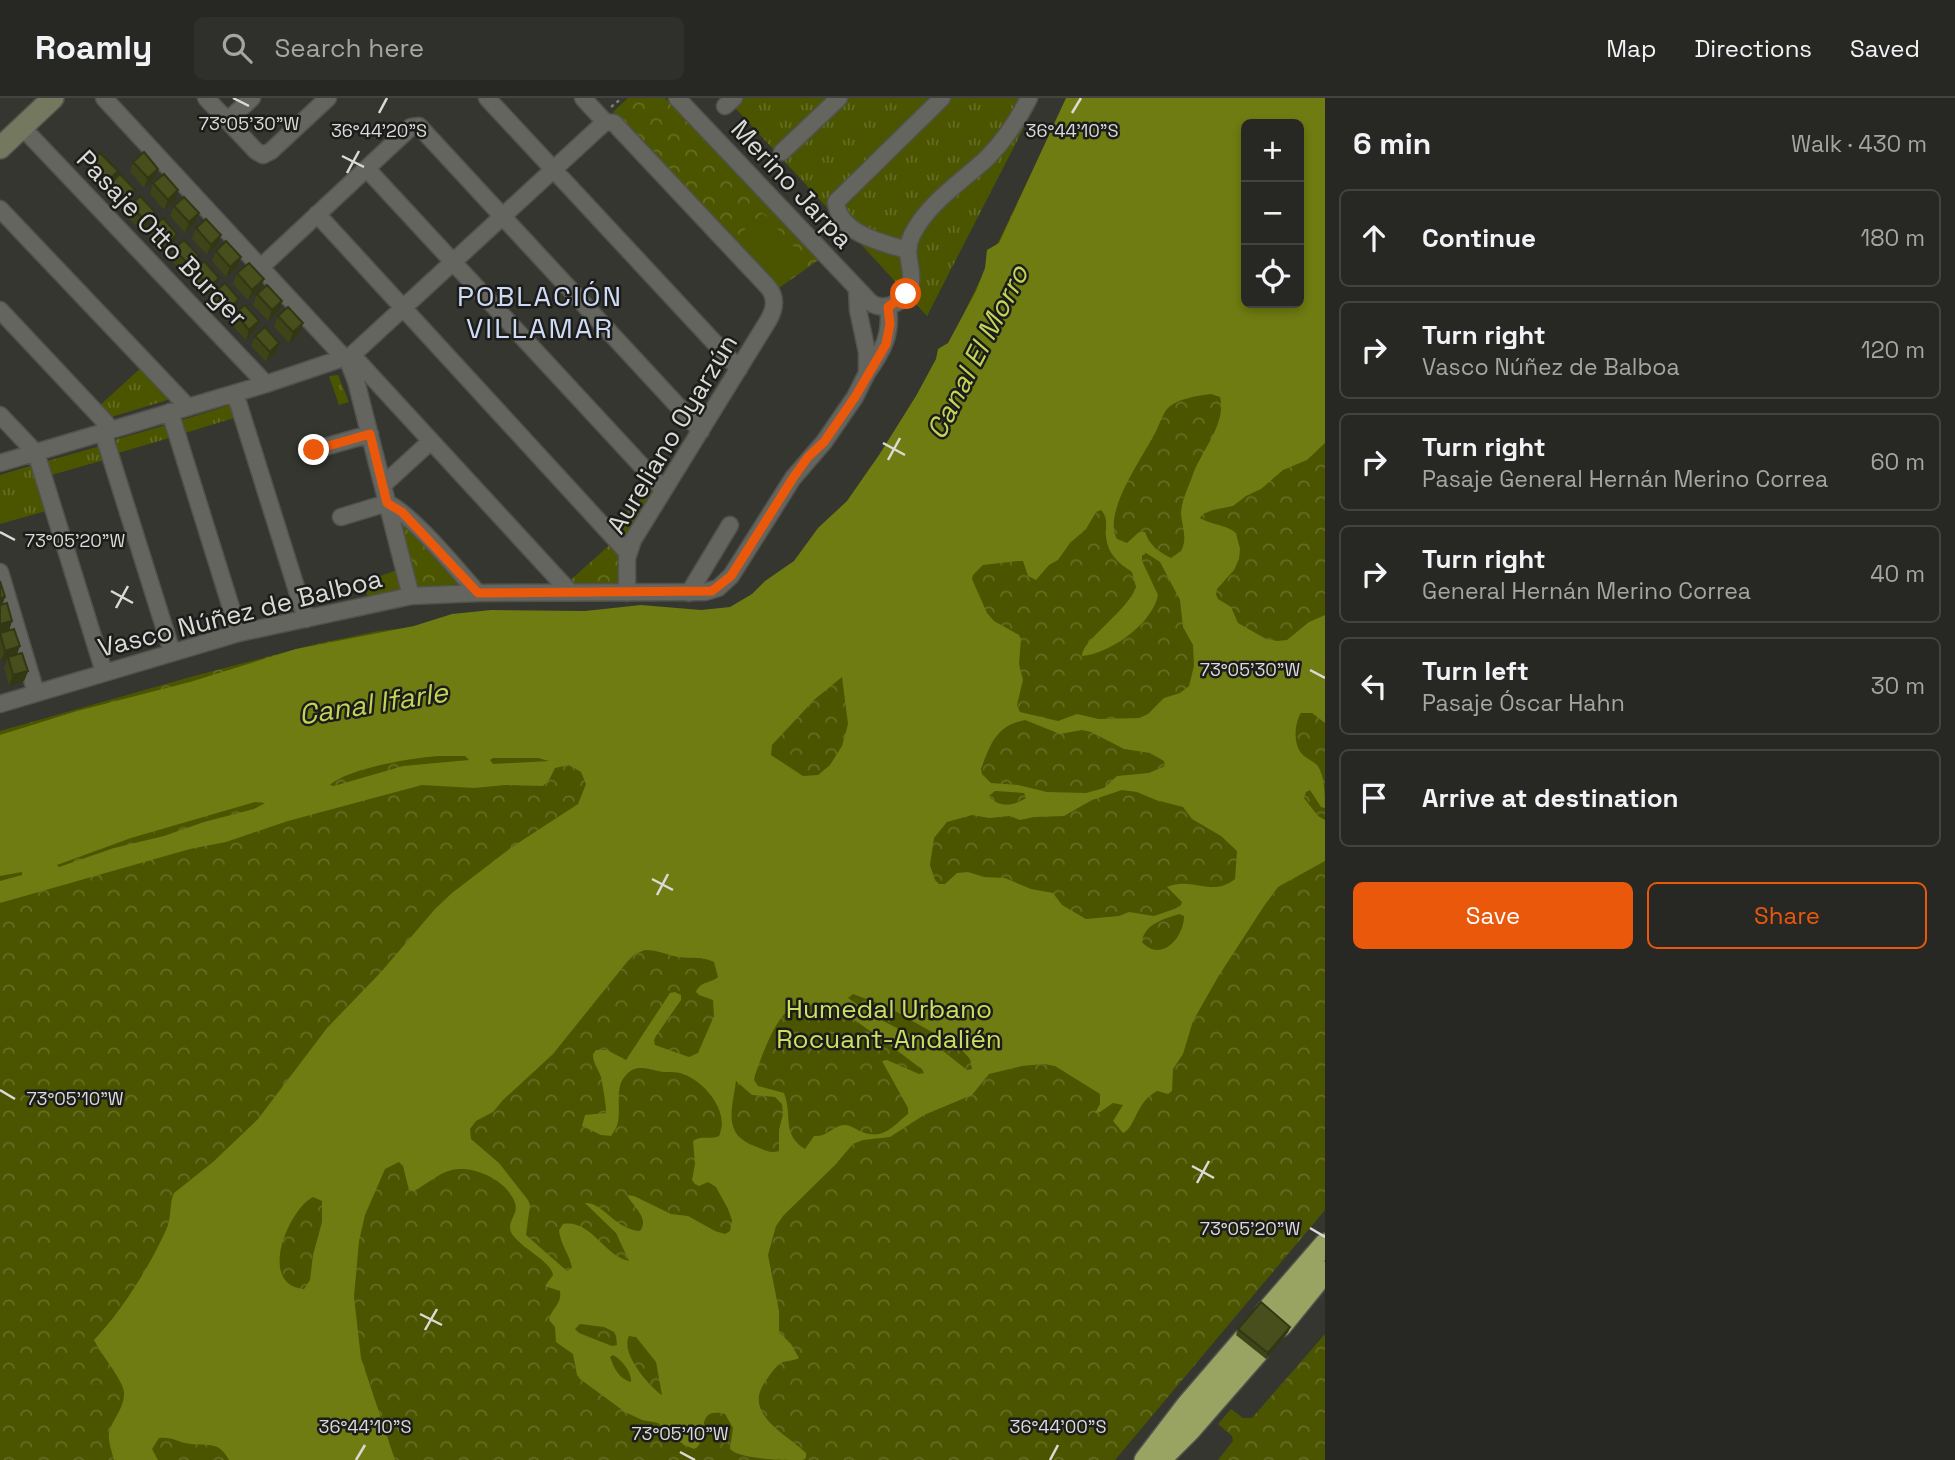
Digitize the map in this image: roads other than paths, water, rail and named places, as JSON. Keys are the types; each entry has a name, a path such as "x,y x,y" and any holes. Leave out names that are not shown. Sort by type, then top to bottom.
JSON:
{"highway":[{"path":"1325,1244 1273,1319 1325,1272"},
{"path":"1145,1460 1179,1414 1250,1346 1189,1431 1160,1460"}],"street":[{"path":"0,147 53,98"},
{"path":"104,98 261,267 431,441 570,592"},
{"path":"206,98 256,151 267,154 328,98"},
{"path":"227,121 252,98"},
{"path":"487,98 739,369"},
{"path":"0,463 266,384 349,356 404,309 605,122 583,98"},
{"name":"Merino Jarpa","path":"677,98 871,303 888,307"},
{"path":"782,152 839,98"},
{"path":"907,250 871,239 853,229 836,209 836,202 942,98"},
{"path":"697,592 719,588 731,576 793,478 808,457 824,442 855,397 886,344 890,324 888,307 910,287 907,250 912,234 927,213 1000,144 1029,98"},
{"name":"Aureliano Oyarzún","path":"605,122 614,123 759,277 771,290 775,304 772,315 628,553 627,593"},
{"path":"261,267 416,125 701,430"},
{"name":"Pasaje Otto Burger","path":"22,127 266,384"},
{"path":"367,169 664,491"},
{"path":"0,209 188,407"},
{"path":"317,214 628,553"},
{"path":"857,288 858,310 867,352 867,373"},
{"path":"0,310 101,418 107,430 106,442 172,652"},
{"path":"349,356 411,596"},
{"path":"235,393 306,619"},
{"path":"170,412 239,633"},
{"path":"0,415 36,453 104,672"},
{"path":"314,450 370,434"},
{"path":"383,485 431,441"},
{"path":"341,517 387,503 402,512 478,593"},
{"path":"697,592 730,525"},
{"path":"0,572 36,693"},
{"name":"Vasco Núñez de Balboa","path":"0,704 239,633 411,596 697,592"}],"water":[{"path":"1066,98 1325,98 1325,443 1307,460 1283,470 1261,489 1233,506 1213,510 1200,518 1236,533 1240,549 1239,559 1216,594 1218,599 1231,607 1238,623 1266,639 1277,641 1287,640 1309,622 1325,615 1325,723 1312,713 1301,713 1296,735 1300,751 1317,765 1323,780 1325,808 1321,807 1310,790 1304,798 1318,816 1325,820 1325,861 1278,887 1264,906 1193,1021 1183,1054 1173,1069 1172,1091 1168,1094 1157,1091 1150,1096 1131,1126 1123,1133 1113,1121 1123,1105 1113,1103 1095,1113 1100,1104 1100,1094 1055,1066 1022,1066 989,1074 972,1095 924,1115 890,1137 853,1144 783,1216 776,1226 768,1255 779,1311 779,1332 791,1344 799,1358 783,1362 775,1368 759,1394 759,1404 770,1423 806,1453 803,1460 764,1459 736,1453 730,1449 733,1428 725,1414 708,1415 702,1439 694,1449 684,1445 658,1423 642,1420 625,1412 580,1379 573,1354 556,1342 555,1327 549,1320 559,1300 560,1291 545,1286 553,1275 551,1270 522,1245 510,1230 516,1207 511,1195 489,1176 461,1169 437,1176 414,1191 409,1190 403,1166 399,1162 385,1169 365,1215 359,1241 354,1297 361,1358 395,1460 229,1460 217,1447 159,1438 152,1449 158,1460 114,1460 109,1433 124,1392 94,1340 134,1288 152,1258 168,1225 174,1193 213,1162 258,1119 327,1028 381,972 435,909 512,847 578,804 586,784 581,772 569,765 555,768 543,786 505,785 474,788 422,785 288,821 226,842 190,849 0,903 0,881 22,875 22,872 0,876 0,735 77,711 190,682 296,649 414,626 452,614 491,610 585,611 641,605 701,610 730,607 752,594 765,581 794,561 818,528 847,501 916,396 936,359 938,349 948,343 976,291 985,268 987,250 999,243","holes":["1211,394 1220,397 1220,417 1183,500 1181,514 1184,537 1181,551 1171,558 1155,548 1145,532 1139,532 1127,543 1117,539 1114,528 1119,501 1164,413 1183,399","1101,510 1106,520 1106,537 1111,553 1132,572 1136,587 1124,606 1089,642 1082,656 1105,650 1117,643 1148,616 1158,595 1142,561 1142,556 1146,553 1160,562 1180,600 1183,627 1193,645 1194,666 1189,686 1180,693 1164,698 1148,714 1139,718 1099,719 1077,714 1058,721 1020,712 1017,705 1023,680 1019,664 1021,639 1019,635 994,621 987,613 972,579 973,575 983,565 1023,561 1028,576 1036,580 1049,565 1058,560 1070,543 1086,529 1096,512","842,677 848,724 842,746 830,765 818,775 803,776 771,755 772,745 815,699","1025,720 1060,734 1082,730 1124,749 1150,753 1164,761 1165,766 1149,773 1117,776 1104,788 1086,793 1047,792 1018,785 991,783 981,769 988,751 1001,731","438,756 465,756 469,760 403,766 330,785 366,769","493,758 538,758 549,761 493,764 490,760","1122,790 1137,792 1183,807 1192,819 1221,836 1237,851 1235,879 1218,887 1185,884 1167,887 1182,902 1180,907 1154,916 1129,912 1119,916 1086,919 1062,905 1053,893 1031,889 1005,878 984,877 968,872 957,873 945,884 939,884 935,880 930,865 934,838 947,822 972,815 989,818 1010,816 1020,820 1064,816 1092,800","995,791 1024,793 1026,798 1011,804 1001,804 989,796","255,802 265,803 254,809 164,836 114,848 59,867 57,865 131,838","1179,914 1184,916 1183,924 1170,945 1157,950 1142,942 1151,927 1161,920","645,950 714,962 718,977 700,986 696,992 713,1000 714,1016 698,1053 689,1057 655,1045 656,1036 681,1000 681,995 670,993 626,1060 607,1050 596,1050 593,1054 601,1077 606,1113 585,1115 582,1126 601,1135 611,1136 618,1122 621,1084 634,1069 677,1072 689,1076 713,1098 718,1107 722,1127 719,1136 693,1141 695,1164 692,1180 699,1186 708,1182 716,1187 732,1220 730,1231 725,1234 715,1231 688,1216 671,1214 627,1195 642,1217 643,1226 640,1231 623,1226 598,1207 585,1203 616,1233 629,1261 620,1258 582,1227 563,1224 559,1230 560,1235 572,1268 567,1271 526,1235 530,1205 528,1200 499,1163 471,1139 470,1129 476,1121 493,1112 553,1054 635,954","853,994 888,1007 960,1048 970,1059 972,1069 967,1070 943,1051 875,1017 848,998","815,1003 838,1010 922,1069 924,1073 919,1074 887,1060 882,1061 908,1108 908,1114 889,1130 872,1134 841,1125 823,1135 814,1136 805,1149 790,1131 784,1093 758,1086 754,1080 755,1075 776,1026 788,1011 795,1007 806,1008","736,1081 752,1095 775,1097 782,1104 779,1151 765,1150 738,1136 732,1121","313,1197 322,1201 322,1222 313,1255 310,1280 304,1289 290,1284 282,1275 280,1262 282,1246 294,1216","580,1324 604,1327 616,1336 617,1345 612,1346 579,1333 575,1329","629,1336 636,1337 656,1362 662,1395 632,1360 627,1343","613,1355 626,1367 631,1382 620,1376 610,1357"]}],"district":[{"name":"POBLACIÓN VILLAMAR","path":"540,312"}],"water label":[{"name":"Canal El Morro","path":"977,352"},
{"name":"Canal Ifarle","path":"373,703"}],"park label":[{"name":"Humedal Urbano Rocuant-Andalién","path":"889,1024"}]}
